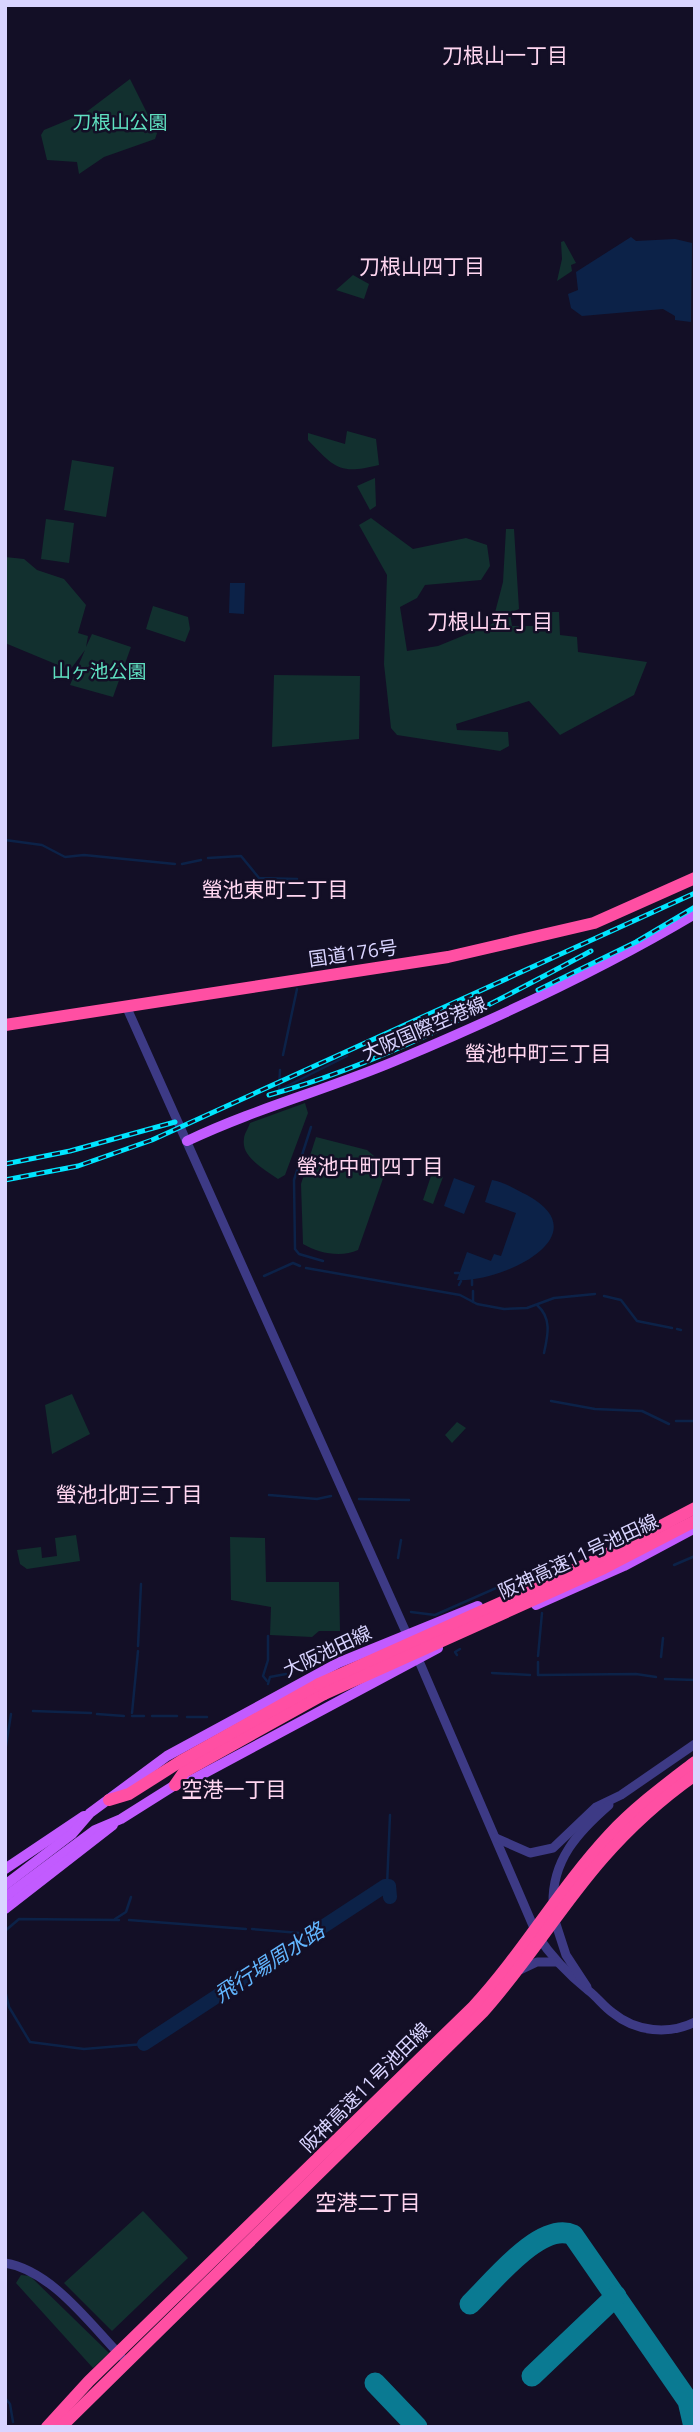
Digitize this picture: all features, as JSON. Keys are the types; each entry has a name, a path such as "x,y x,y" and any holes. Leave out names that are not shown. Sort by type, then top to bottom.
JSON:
{"highway":[{"name":"国道176号","path":"5,1025 418,963 594,923 695,878"},
{"path":"110,1800 129,1794 236,1735 319,1684 596,1560 695,1508"},
{"name":"阪神高速11号池田線","path":"236,1735 604,1568 695,1521"},
{"path":"175,1785 184,1772 236,1735"},
{"name":"阪神高速11号池田線","path":"47,2427 89,2381 457,2024 502,1976 578,1872 609,1835 644,1801 695,1762"},
{"name":"阪神高速11号池田線","path":"61,2427 483,2012 530,1956 602,1859 651,1810 695,1775"}],"main road":[{"name":"大阪国際空港線","path":"187,1141 258,1110 393,1062 481,1023 609,962 695,914"},
{"name":"大阪池田線","path":"5,1885 72,1834 90,1813 167,1756 236,1716 338,1663 553,1574 641,1532 695,1501"},
{"path":"5,1917 121,1819 175,1785 190,1781 300,1720 419,1659 624,1566 695,1528"},
{"path":"5,1868 90,1813"},
{"path":"5,1897 94,1830 121,1819"},
{"path":"5,1909 73,1858"}],"street":[{"path":"126,1006 419,1659 541,1941 557,1962 614,2014 638,2026 672,2029 695,2022"},
{"path":"591,1992 566,1955 555,1919 554,1889 564,1855 584,1826 621,1795 695,1745"},
{"path":"496,1838 524,1852 548,1851 558,1845 596,1807 621,1795"},
{"path":"5,2263 28,2268 45,2279 122,2357 515,1973 555,1919"},
{"path":"515,1973 537,1962 557,1962"}],"green space":[{"name":"刀根山公園","path":"130,79 157,133 155,139 104,157 79,174 77,162 47,160 41,135 44,130 85,113"},
{"path":"564,241 576,263 571,265 572,271 557,281 562,259 561,242"},
{"path":"353,275 369,284 364,299 336,290"},
{"path":"347,431 376,439 379,465 355,469 339,467 308,440 308,433 345,444"},
{"path":"72,460 114,467 106,517 64,510"},
{"path":"375,478 376,506 370,510 357,486"},
{"path":"371,518 413,549 466,538 487,545 490,566 481,580 425,585 417,598 400,607 407,651 438,646 492,624 503,582 506,529 514,529 519,609 510,613 512,626 537,626 543,612 559,612 560,635 577,637 578,652 647,662 634,695 560,735 529,701 456,724 457,730 508,732 509,746 500,751 397,735 391,728 384,664 387,575 359,525"},
{"path":"46,519 74,523 69,563 41,559"},
{"name":"山ヶ池公園","path":"5,557 24,559 37,570 64,579 86,605 78,633 88,636 86,647 92,634 131,647 113,697 70,685 85,650 70,670 5,643"},
{"path":"153,606 188,617 190,629 185,642 146,629"},
{"path":"274,675 360,676 359,739 272,747"},
{"path":"305,1103 308,1113 285,1175 278,1179 249,1157 244,1145 245,1135 250,1123"},
{"path":"316,1137 367,1150 387,1167 358,1250 344,1254 330,1253 303,1244 301,1184"},
{"path":"432,1173 443,1177 433,1204 423,1200"},
{"path":"72,1394 90,1434 52,1454 45,1405"},
{"path":"457,1422 466,1428 452,1443 445,1435"},
{"path":"76,1535 80,1561 27,1569 20,1564 17,1550 41,1547 42,1558 57,1556 55,1538"},
{"path":"230,1537 265,1538 266,1582 339,1582 340,1631 319,1631 312,1637 270,1635 271,1607 231,1600"},
{"path":"143,2211 188,2258 112,2331 64,2283"},
{"path":"21,2275 30,2276 109,2353 93,2368 16,2283"}],"water":[{"path":"631,237 636,241 675,239 692,243 691,322 675,320 675,316 663,309 582,316 571,308 568,294 578,290 576,272"},
{"path":"230,583 245,583 244,614 229,613"},
{"path":"454,1178 475,1186 464,1214 444,1206"},
{"path":"492,1180 527,1195 547,1211 554,1226 549,1241 536,1254 497,1274 457,1280 467,1252 491,1261 494,1254 501,1256 516,1213 485,1202"}],"waterway":[{"path":"5,840 42,845 65,857 84,855 175,864"},
{"path":"208,858 241,856 259,878 297,879"},
{"path":"182,864 201,860"},
{"path":"283,1055 297,989"},
{"path":"279,1090 347,1056"},
{"path":"279,1090 280,1070"},
{"path":"311,1127 294,1180 295,1249 299,1254 323,1261"},
{"path":"264,1276 293,1263 300,1266"},
{"path":"306,1268 460,1295 477,1304 504,1309 527,1308 554,1298 595,1294"},
{"path":"472,1280 472,1285"},
{"path":"459,1285 461,1281"},
{"path":"473,1291 473,1302"},
{"path":"604,1296 621,1300 637,1321 672,1328"},
{"path":"537,1305 547,1321 544,1353"},
{"path":"677,1329 681,1330"},
{"path":"551,1401 595,1409 642,1411 669,1424"},
{"path":"676,1421 695,1421"},
{"path":"269,1495 317,1499 331,1496"},
{"path":"359,1499 409,1500"},
{"path":"398,1558 401,1540"},
{"path":"674,1565 695,1556"},
{"path":"411,1612 435,1615 514,1580"},
{"path":"138,1646 141,1584"},
{"path":"538,1656 542,1613"},
{"path":"267,1681 263,1676 268,1660 268,1636"},
{"path":"661,1657 663,1638"},
{"path":"457,1655 455,1652 460,1649"},
{"path":"132,1713 138,1651"},
{"path":"538,1662 538,1675 636,1674 656,1677"},
{"path":"492,1673 530,1675"},
{"path":"268,1684 270,1677 286,1674"},
{"path":"665,1679 695,1680"},
{"path":"33,1711 91,1713"},
{"path":"5,1752 11,1714"},
{"path":"97,1714 124,1716"},
{"path":"132,1716 144,1716"},
{"path":"152,1716 177,1716"},
{"path":"187,1717 207,1717"},
{"path":"387,1886 390,1815"},
{"name":"飛行場周水路","path":"144,2044 385,1886 389,1886 390,1897"},
{"path":"115,1919 126,1912 131,1897"},
{"path":"5,1931 19,1919 119,1920"},
{"path":"129,1920 246,1929"},
{"path":"252,1929 312,1934"},
{"path":"5,1990 9,2007 30,2042 84,2049 144,2044"},
{"path":"5,2398 10,2404 13,2422"}],"taxiway":[{"path":"470,2304 532,2245 547,2236 560,2233 573,2235 688,2401 694,2427"},
{"path":"532,2376 616,2296"},
{"path":"375,2383 417,2427"}],"railway":[{"path":"5,1180 78,1166 152,1140 695,893"},
{"path":"538,990 636,942 695,907"},
{"path":"269,1095 312,1082 394,1050 473,1013 591,951"},
{"path":"5,1164 70,1151 175,1122"}],"district":[{"name":"刀根山一丁目","path":"505,55"},
{"name":"刀根山四丁目","path":"422,266"},
{"name":"刀根山五丁目","path":"490,621"},
{"name":"螢池東町二丁目","path":"275,889"},
{"name":"螢池中町三丁目","path":"538,1053"},
{"name":"螢池中町四丁目","path":"370,1166"},
{"name":"螢池北町三丁目","path":"129,1494"},
{"name":"空港一丁目","path":"234,1789"},
{"name":"空港二丁目","path":"368,2202"}]}
